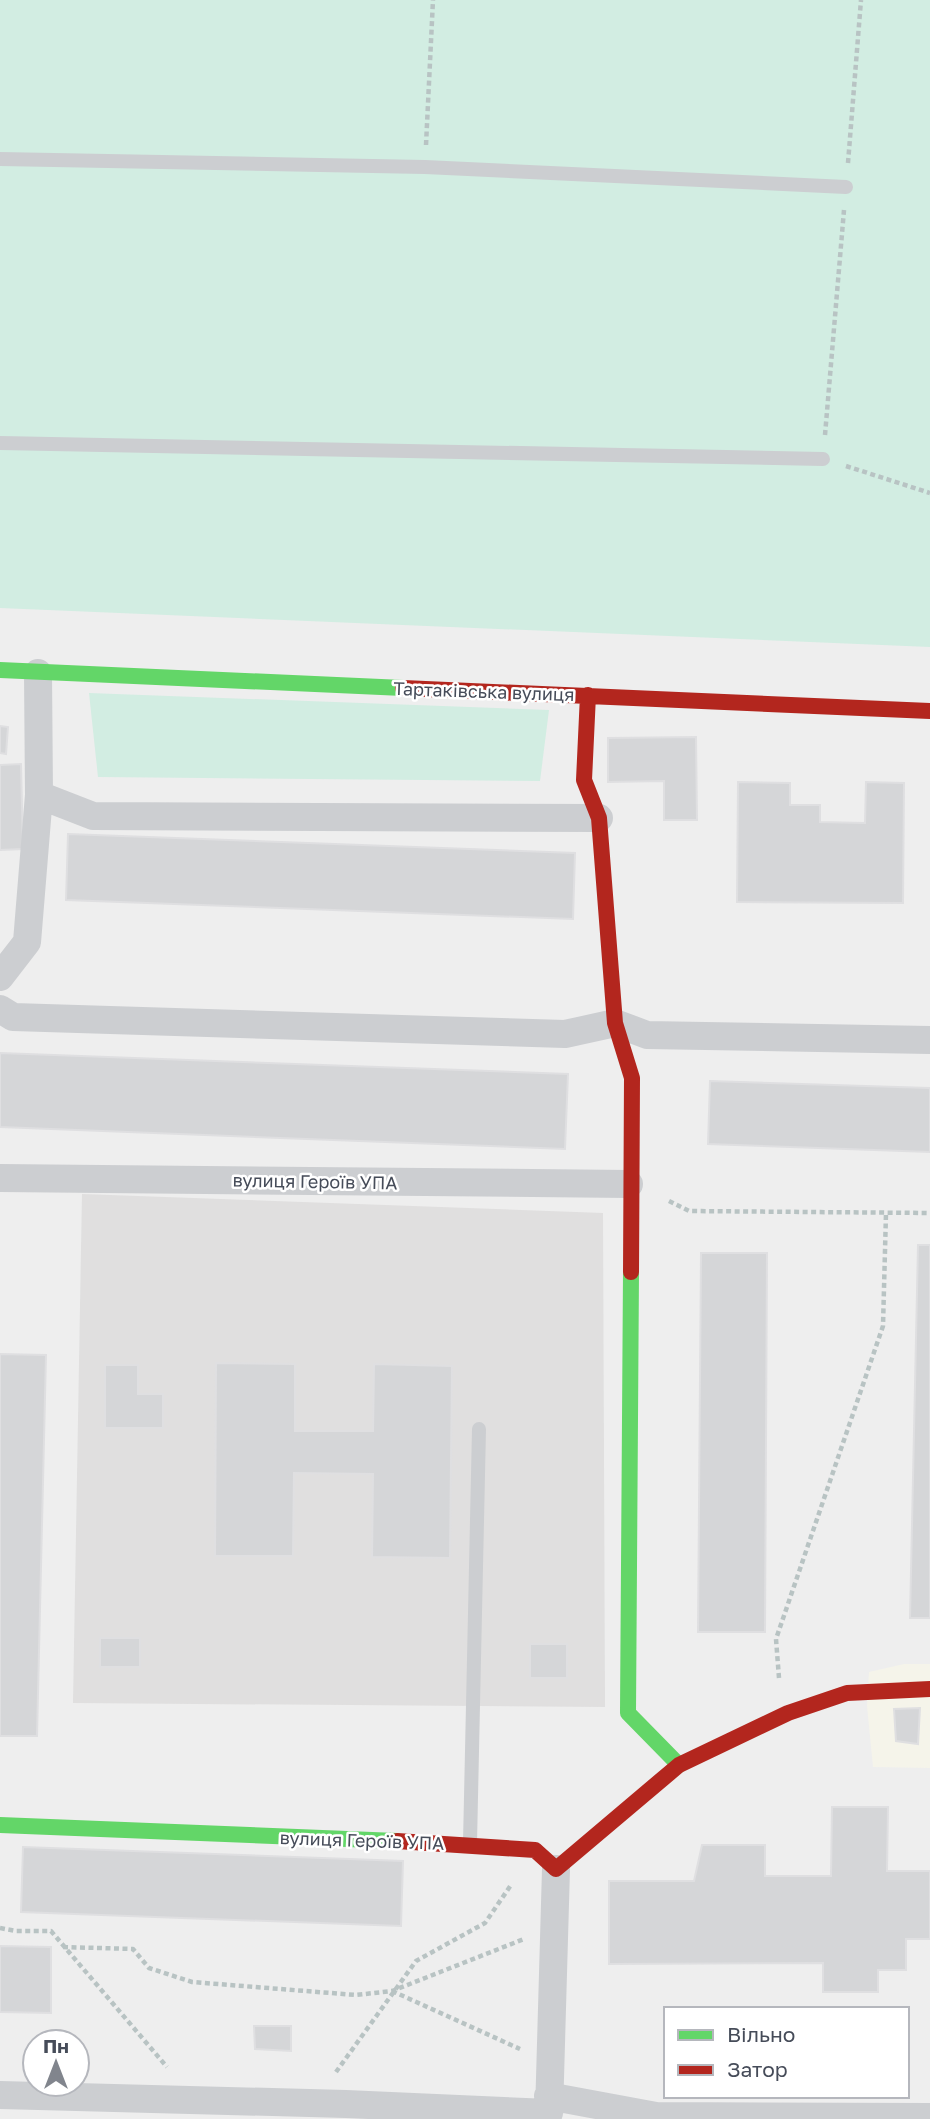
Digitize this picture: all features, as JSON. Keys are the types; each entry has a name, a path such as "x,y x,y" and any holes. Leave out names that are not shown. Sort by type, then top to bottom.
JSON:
{"street":[{"name":"Тартаківська вулиця","path":"0,670 930,711"},
{"path":"0,977 27,942 39,794 38,673"},
{"path":"588,695 584,780 599,818 608,903 615,1023 632,1078 629,1184 628,1713 679,1765"},
{"path":"39,794 93,816 599,818"},
{"path":"0,1009 13,1017 565,1034 615,1023 647,1035 930,1040"},
{"name":"вулиця Героїв УПА","path":"0,1178 629,1184"},
{"path":"549,2110 554,1927 546,1859 679,1765 781,1717 847,1693 930,1689"},
{"name":"вулиця Героїв УПА","path":"0,1825 470,1844 546,1859"},
{"path":"0,2095 549,2110 656,2116 930,2118"}],"lane":[{"path":"0,159 425,167 846,187"},
{"path":"0,443 823,459"},
{"path":"470,1844 479,1429"}],"path":[{"path":"425,167 433,0"},
{"path":"861,0 823,459 930,492"},
{"path":"663,1194 672,1205 689,1211 930,1213"},
{"path":"781,1717 776,1639 883,1325 886,1213"},
{"path":"312,2104 416,1961 485,1923 546,1859"},
{"path":"64,1948 133,1949 149,1968 192,1982 356,1995 392,1991 554,1927"},
{"path":"0,1928 51,1931 176,2077 203,2102"},
{"path":"392,1991 550,2064"}],"shaded area":[{"path":"82,1194 603,1213 605,1707 73,1703"},
{"path":"904,1664 930,1664 930,1768 873,1767 867,1706 869,1672"}],"green space":[{"path":"0,0 930,0 930,647 0,608"},
{"path":"89,693 549,710 540,781 98,777"}],"building":[{"path":"0,726 8,727 6,754 0,753"},
{"path":"696,737 697,820 664,820 664,781 608,782 608,738"},
{"path":"21,764 23,849 0,850 0,765"},
{"path":"738,782 790,783 790,805 820,805 820,822 865,823 866,782 904,783 903,903 737,902"},
{"path":"68,834 575,853 573,919 66,900"},
{"path":"0,1053 568,1074 565,1149 0,1127"},
{"path":"710,1081 930,1088 930,1152 708,1144"},
{"path":"918,1245 930,1245 930,1618 910,1618"},
{"path":"701,1253 767,1253 765,1632 698,1632"},
{"path":"0,1354 46,1355 37,1736 0,1736"},
{"path":"216,1363 295,1364 295,1431 373,1431 374,1364 452,1366 450,1558 372,1557 373,1474 294,1473 293,1556 215,1556"},
{"path":"105,1365 138,1365 138,1394 163,1394 163,1428 105,1428"},
{"path":"100,1638 140,1638 140,1667 100,1667"},
{"path":"530,1644 567,1644 567,1678 530,1678"},
{"path":"920,1708 918,1744 896,1741 894,1709"},
{"path":"832,1807 888,1807 887,1871 930,1871 930,1939 906,1939 906,1970 878,1970 878,1992 823,1992 823,1963 609,1964 609,1881 694,1881 702,1845 765,1845 765,1876 831,1876"},
{"path":"23,1847 403,1861 401,1926 21,1912"},
{"path":"0,1946 51,1947 51,2013 0,2012"},
{"path":"254,2026 291,2026 291,2051 255,2049"}],"traffic: fast":[{"path":"0,670 403,688"},
{"path":"631,1272 628,1713 679,1765"},
{"path":"0,1825 397,1841"}],"traffic: jam":[{"path":"403,688 930,711"},
{"path":"588,695 584,780 599,818 615,1023 632,1078 631,1272"},
{"path":"397,1841 535,1850 556,1869 679,1765 788,1713 847,1693 930,1689"}]}
